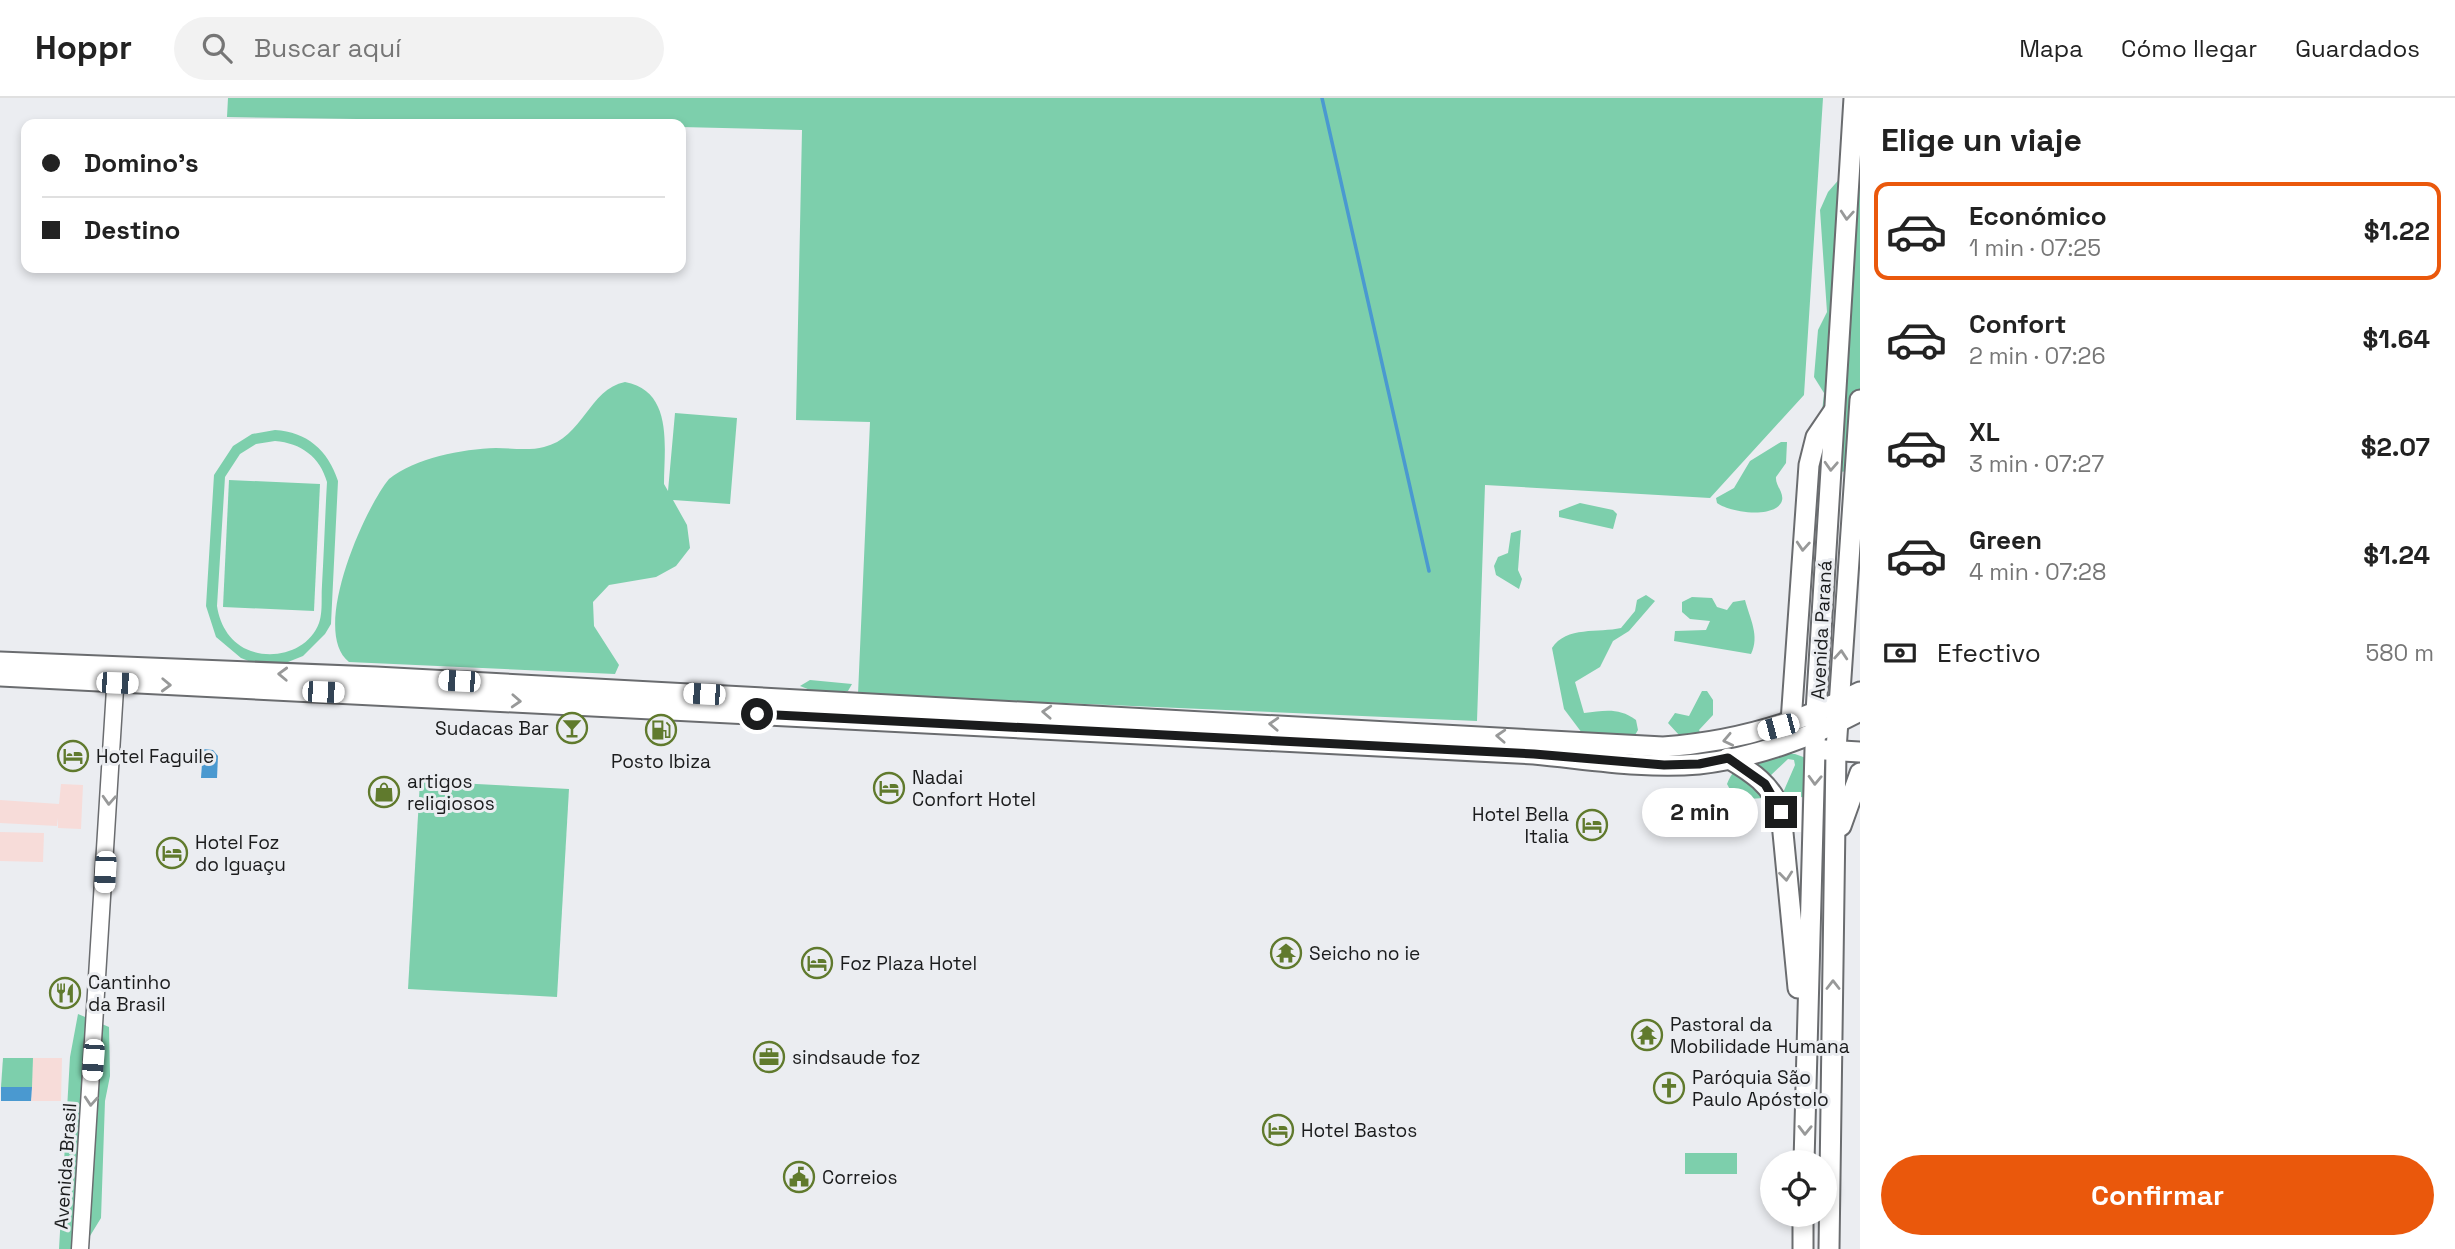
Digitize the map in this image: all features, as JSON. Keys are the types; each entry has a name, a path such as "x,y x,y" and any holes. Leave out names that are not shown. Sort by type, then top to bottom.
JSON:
{"main road":[{"name":"Avenida Paraná","path":"1829,1249 1833,854 1823,744 1816,712 1854,98"},
{"name":"Avenida Paraná","path":"1837,723 1846,585 1855,504 1860,400"},
{"path":"1791,722 1809,465 1816,437 1834,411"},
{"path":"1846,585 1860,615"},
{"path":"0,662 116,675 1493,752 1664,765 1699,764 1761,750 1823,744 1860,752"},
{"path":"0,676 445,680 1663,747 1707,744 1791,722 1860,692"},
{"path":"1823,744 1837,723 1860,711"},
{"name":"Avenida Paraná","path":"1804,1150 1806,1046 1823,744"},
{"path":"1728,758 1765,784 1781,812 1800,1013 1806,1046"},
{"path":"1833,854 1849,799 1860,773"},
{"path":"1803,1227 1803,1249"}],"street":[{"name":"Avenida Brasil","path":"80,1249 116,675"}],"shaded area":[{"path":"61,784 83,785 81,829 58,828 58,818 57,826 0,823 0,800 59,804"},
{"path":"0,832 44,833 43,862 0,861"},
{"path":"33,1058 62,1058 61,1101 31,1101"}],"green space":[{"path":"228,98 1823,98 1804,395 1710,498 1485,485 1477,721 858,694 870,422 796,420 802,130 686,127 686,119 227,117"},
{"path":"1842,176 1857,189 1860,181 1860,460 1854,471 1836,472 1822,412 1824,393 1814,377 1818,330 1827,312 1820,210 1828,192"},
{"path":"625,382 641,387 652,397 659,409 665,438 664,484 668,491 675,413 737,418 730,504 673,500 687,525 690,548 676,566 656,577 609,585 593,602 594,626 619,665 615,674 349,662 338,647 335,625 338,599 345,571 366,517 389,479 412,465 454,453 496,448 532,449 557,442 568,434 603,394 613,386"},
{"path":"275,430 297,434 322,452 338,481 331,624 303,656 283,664 251,662 241,658 216,637 206,606 214,475 233,446 252,434","holes":["284,442 308,453 320,465 327,482 321,614 319,623 308,640 291,650 271,654 251,651 232,639 224,627 217,606 225,477 240,454 256,444"]},
{"path":"1781,442 1787,442 1786,463 1776,477 1782,500 1776,508 1750,512 1731,509 1717,503 1716,498 1734,488 1750,461"},
{"path":"229,480 320,484 314,611 223,607"},
{"path":"1580,503 1613,510 1617,514 1613,529 1559,517 1559,511"},
{"path":"1521,530 1518,570 1522,579 1519,589 1496,575 1494,566 1498,557 1508,553 1511,533"},
{"path":"1646,595 1655,601 1629,631 1613,641 1600,667 1575,682 1584,713 1623,713 1636,720 1638,730 1632,740 1588,741 1564,709 1552,648 1558,641 1574,633 1621,628 1635,611 1637,600"},
{"path":"1692,597 1712,598 1717,607 1727,610 1733,602 1745,600 1755,641 1751,654 1674,641 1675,631 1706,630 1710,621 1690,619 1682,612 1682,602"},
{"path":"810,680 852,684 848,691 818,693 800,686"},
{"path":"1702,691 1707,691 1713,700 1713,715 1699,730 1702,736 1679,735 1668,723 1675,713 1689,716"},
{"path":"1767,754 1795,754 1806,758 1810,798 1782,795 1795,765 1794,760 1788,759 1769,777 1768,797 1744,798 1730,790 1727,784 1738,767"},
{"path":"420,781 569,789 557,997 408,989"},
{"path":"78,1014 109,1027 110,1076 105,1101 101,1218 82,1249 59,1249 70,1057"},
{"path":"3,1058 33,1058 32,1087 1,1087"},
{"path":"1685,1153 1737,1153 1737,1174 1685,1174"}],"water":[{"path":"203,749 213,750 218,756 217,778 201,778"},
{"path":"1,1087 32,1087 31,1101 1,1101"}],"waterway":[{"path":"1322,98 1429,571"}],"place":[{"name":"Sudacas Bar","path":"572,728"},
{"name":"Posto Ibiza","path":"661,730"},
{"name":"Hotel Faguile","path":"73,756"},
{"name":"Nadai Confort Hotel","path":"889,788"},
{"name":"artigos religiosos","path":"384,792"},
{"name":"Hotel Bella Italia","path":"1592,825"},
{"name":"Hotel Foz do Iguaçu","path":"172,853"},
{"name":"Seicho no ie","path":"1286,953"},
{"name":"Foz Plaza Hotel","path":"817,963"},
{"name":"Cantinho da Brasil","path":"65,993"},
{"name":"Pastoral da Mobilidade Humana","path":"1647,1035"},
{"name":"sindsaude foz","path":"769,1057"},
{"name":"Paróquia São Paulo Apóstolo","path":"1669,1088"},
{"name":"Hotel Bastos","path":"1278,1130"},
{"name":"Correios","path":"799,1177"}],"route":[{"path":"757,714 1534,754 1664,765 1699,764 1728,758 1752,772 1765,784 1776,798 1781,812"}]}
